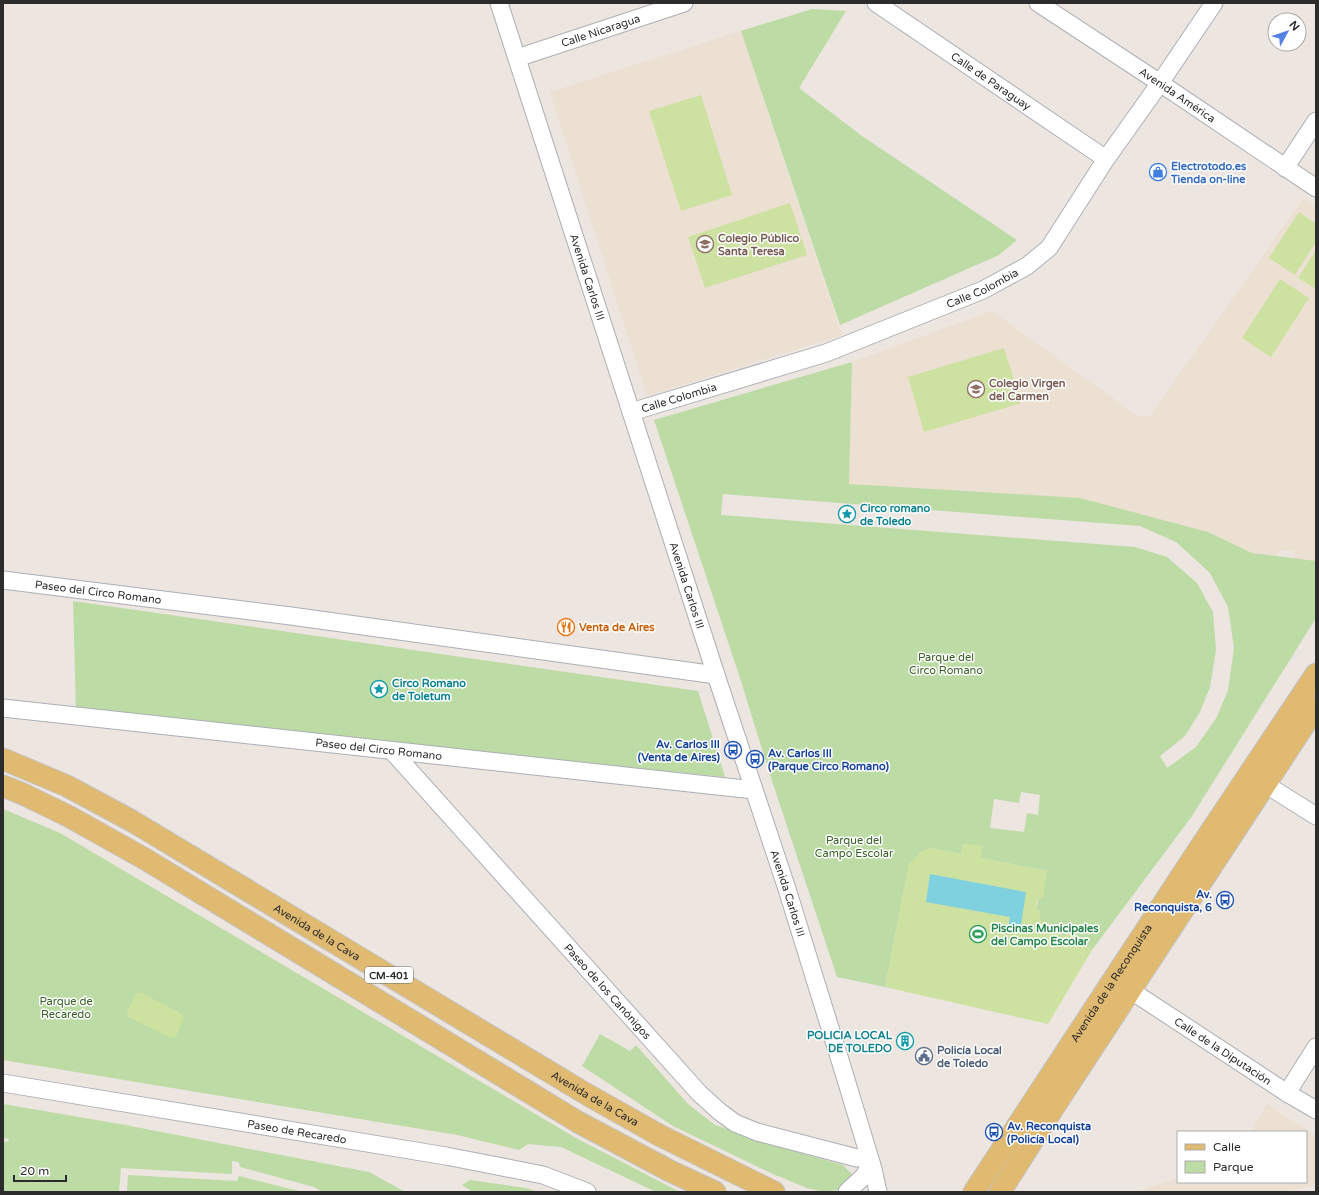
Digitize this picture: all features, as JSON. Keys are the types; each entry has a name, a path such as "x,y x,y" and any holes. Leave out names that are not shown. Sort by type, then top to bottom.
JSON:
{"main road":[{"name":"Avenida de la Reconquista","path":"974,1192 1316,674"},
{"name":"Avenida de la Reconquista","path":"1000,1192 1130,990 1316,707"},
{"name":"Avenida de la Cava","path":"3,759 67,786 132,821 588,1095 659,1135 774,1192"},
{"name":"CM-401","path":"3,786 70,817 145,859 578,1122 670,1171 715,1192"}],"street":[{"name":"Avenida Carlos III","path":"498,3 789,896 871,1162 878,1192"},
{"name":"Calle Nicaragua","path":"517,58 684,3"},
{"name":"Calle de Paraguay","path":"876,3 1106,159"},
{"name":"Calle Colombia","path":"631,412 826,353 984,290 1026,266 1049,248 1106,159 1214,3"},
{"name":"Avenida América","path":"1042,4 1316,188"},
{"path":"1285,168 1316,121"},
{"name":"Paseo del Circo Romano","path":"3,580 291,616 716,675"},
{"name":"Paseo del Circo Romano","path":"3,708 78,718 754,790"},
{"path":"3,750 24,767"},
{"name":"Paseo de los Canónigos","path":"392,751 699,1093 720,1112 735,1123 757,1132 871,1162"},
{"path":"1265,784 1316,816"},
{"name":"Calle de la Diputación","path":"1130,990 1287,1093 1316,1110"},
{"path":"1287,1093 1316,1047"},
{"name":"Paseo de Recaredo","path":"3,1083 446,1156 543,1175 587,1192"},
{"name":"Avenida Carlos III","path":"871,1162 890,1192"},
{"path":"847,1192 864,1176 871,1162"}],"shaded area":[{"name":"Colegio Público Santa Teresa","path":"741,31 842,335 647,396 550,92"},
{"name":"Colegio Virgen del Carmen","path":"1303,199 1316,207 1316,561 1294,558 1294,551 1278,550 1277,557 1252,553 1208,532 849,484 852,362 992,311 1139,417 1150,416"},
{"path":"1267,1104 1316,1136 1316,1184 1290,1192 1136,1192 1177,1178 1177,1183 1307,1183 1307,1131 1251,1131"}],"green space":[{"path":"812,9 846,11 799,88 862,136 1017,240 999,255 840,325 741,31"},
{"path":"701,95 732,195 681,211 649,111"},
{"path":"790,203 807,255 705,288 688,237"},
{"path":"1299,212 1316,224 1316,242 1295,275 1269,258"},
{"path":"1316,250 1316,289 1298,278"},
{"path":"1280,279 1309,298 1271,357 1242,338"},
{"path":"1004,348 1021,403 924,432 908,377"},
{"name":"Parque del Circo Romano","path":"852,362 849,484 1080,498 1208,532 1252,553 1316,561 1316,618 1192,816 1092,950 1073,939 1080,927 1073,924 1065,937 1056,932 1051,924 1039,920 1040,911 1036,908 1047,871 980,858 963,843 961,854 930,848 909,864 885,987 837,977 654,420","holes":["723,494 1140,526 1176,542 1210,573 1228,607 1234,648 1228,690 1217,717 1196,747 1167,768 1160,756 1185,736 1200,712 1210,687 1216,650 1213,612 1197,583 1167,557 1135,547 721,515","1021,792 1040,795 1038,815 1027,813 1024,832 990,828 994,799 1019,803"]},
{"path":"73,601 698,691 725,777 76,711"},
{"name":"Parque de Recaredo","path":"3,809 60,833 576,1138 680,1192 656,1192 561,1147 528,1144 519,1150 457,1135 3,1060"},
{"name":"Piscinas Municipales del Campo Escolar","path":"963,843 982,846 981,858 1047,871 1043,898 1037,900 1036,908 1040,911 1039,920 1051,924 1056,932 1065,937 1073,923 1080,927 1073,939 1092,950 1048,1024 885,987 909,864 920,852 930,848 961,854"},
{"path":"140,992 182,1014 184,1017 176,1036 171,1038 128,1017 127,1012 136,993"},
{"path":"600,1034 630,1051 636,1045 688,1104 715,1125 843,1165 852,1174 849,1184 837,1190 825,1192 807,1188 773,1174 673,1126 582,1066"},
{"path":"3,1104 120,1124 369,1172 405,1192 323,1192 314,1187 240,1167 239,1162 232,1161 232,1174 121,1168 119,1192 3,1192 3,1141 8,1142 9,1139 3,1138"},
{"path":"128,1175 237,1181 239,1176 303,1192 127,1192"},
{"path":"470,1180 526,1188 538,1192 473,1192 462,1185"}],"water":[{"path":"930,874 1026,892 1020,931 1008,929 1010,917 926,902"}],"place":[{"name":"Electrotodo.es Tienda on-line","path":"1158,172"},
{"name":"Colegio Público Santa Teresa","path":"705,244"},
{"name":"Colegio Virgen del Carmen","path":"976,389"},
{"name":"Circo romano de Toledo","path":"847,514"},
{"name":"Venta de Aires","path":"566,627"},
{"name":"Circo Romano de Toletum","path":"379,689"},
{"name":"Av. Carlos III (Venta de Aires)","path":"733,750"},
{"name":"Av. Carlos III (Parque Circo Romano)","path":"755,759"},
{"name":"Av. Reconquista, 6","path":"1225,900"},
{"name":"Piscinas Municipales del Campo Escolar","path":"978,934"},
{"name":"POLICIA LOCAL DE TOLEDO","path":"905,1041"},
{"name":"Policía Local de Toledo","path":"924,1056"},
{"name":"Av. Reconquista (Policía Local)","path":"994,1132"}],"park label":[{"name":"Parque del Campo Escolar","path":"854,846"}]}
